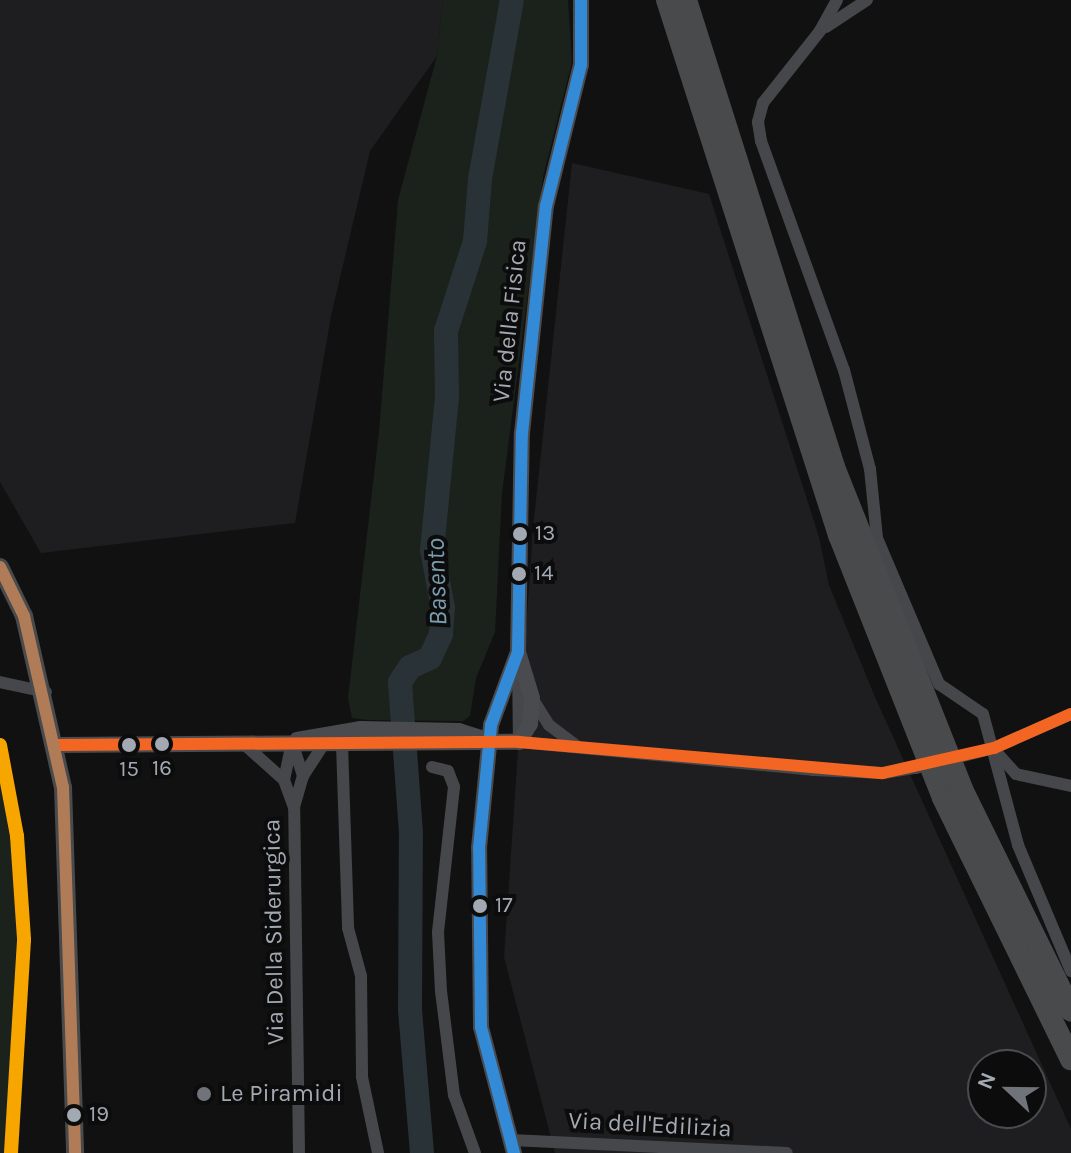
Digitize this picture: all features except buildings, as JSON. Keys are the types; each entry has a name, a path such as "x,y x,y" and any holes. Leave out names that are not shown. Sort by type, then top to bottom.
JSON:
{"highway":[{"path":"667,0 796,410 952,793 1071,1059"},
{"path":"686,0 802,373 912,695"},
{"path":"952,793 1071,1011"}],"main road":[{"path":"0,567 24,616 58,745 68,855 75,1153"}],"street":[{"name":"Via della Fisica","path":"512,1147 486,1057 479,983 477,892 489,741 518,652 522,433 546,206 581,65 581,0"},
{"path":"837,0 820,31 763,103 758,122 761,141 844,370 870,469 877,538 939,684 983,714 1018,845 1071,971"},
{"path":"820,31 867,0"},
{"name":"Via della Fisica","path":"518,652 532,698"},
{"path":"518,652 519,742"},
{"path":"0,682 46,692"},
{"path":"519,742 530,724 532,698"},
{"path":"532,698 549,725 578,747"},
{"path":"58,745 244,744 361,736 458,737 813,770 883,773 994,748 1071,714"},
{"path":"292,742 342,744 361,736"},
{"path":"292,742 303,776"},
{"path":"284,780 284,762 292,742"},
{"name":"Via Della Siderurgica","path":"244,744 284,780 294,807"},
{"path":"342,744 348,928 361,976 361,1063 378,1153"},
{"name":"Via Della Siderurgica","path":"299,1153 294,807 303,776 323,745"},
{"path":"994,748 1016,774 1071,786"},
{"path":"432,767 448,771 454,787 438,932 441,991 454,1095 475,1153"},
{"name":"Via dell'Edilizia","path":"512,1147 787,1153"}],"shaded area":[{"path":"0,0 443,0 437,56 370,151 331,316 295,523 41,553 0,482"},
{"path":"443,0 568,0 572,62 543,177 502,493 495,632 476,678 470,716 463,721 367,720 352,718 348,698 379,432 398,200 437,56"},
{"path":"572,163 709,194 819,537 829,585 875,697 1035,1049 967,1049 967,1129 1047,1129 1047,1076 1071,1129 1071,1153 555,1153 504,957 533,528"},
{"path":"0,781 15,868 17,928 7,1153 0,1153"}],"waterway":[{"name":"Basento","path":"422,1153 410,1010 411,833 400,682 410,667 430,658 441,634 443,608 432,550 447,396 446,331 475,241 480,179 512,0"}],"transit line":[{"path":"514,1153 481,1027 479,848 491,725 518,652 522,433 546,206 581,65 581,0"},
{"path":"0,567 24,616 63,787 75,1153"},
{"name":"16","path":"58,745 519,742 883,773 994,748 1071,714"},
{"path":"0,745 17,836 24,940 11,1153"}],"place":[{"name":"13","path":"520,534"},
{"name":"14","path":"519,574"},
{"name":"16","path":"162,744"},
{"name":"15","path":"129,745"},
{"name":"17","path":"480,906"},
{"name":"Le Piramidi","path":"204,1094"},
{"name":"19","path":"74,1115"}]}
